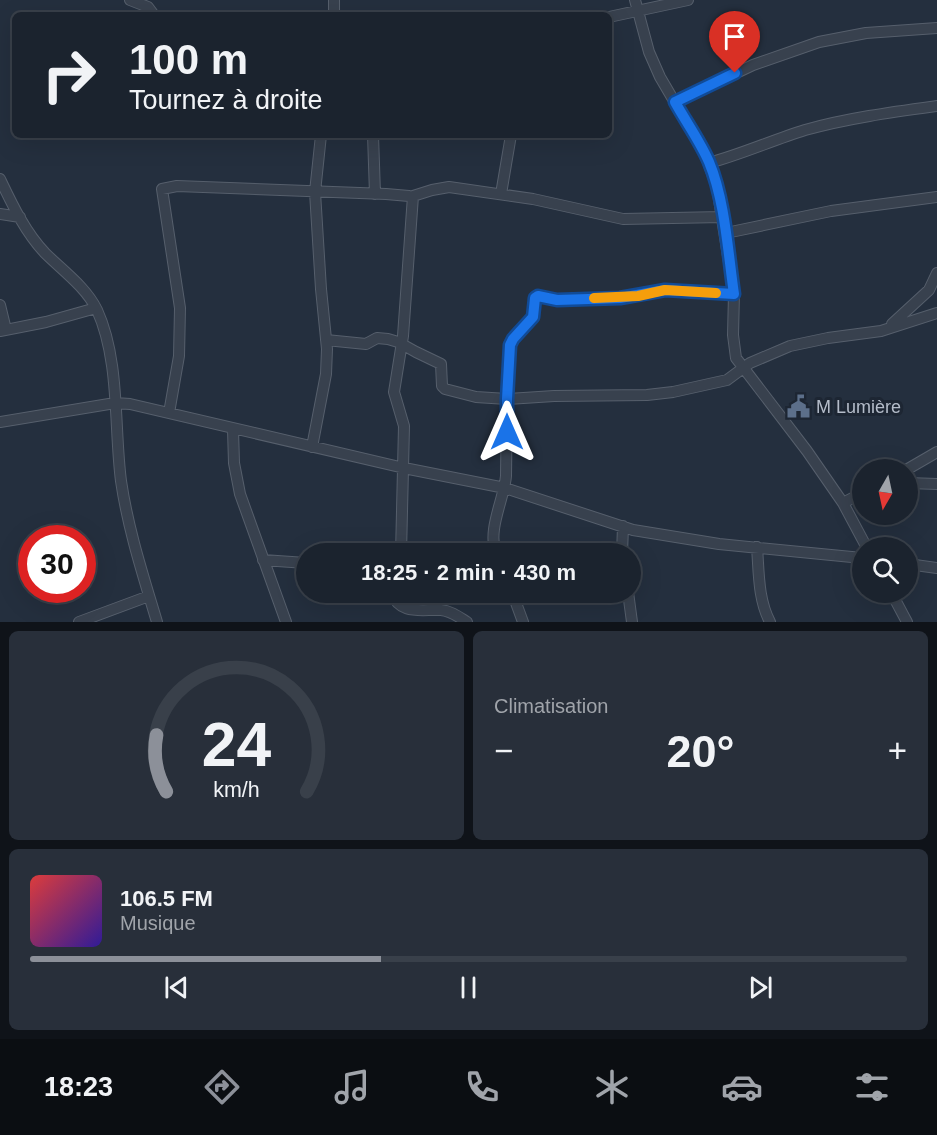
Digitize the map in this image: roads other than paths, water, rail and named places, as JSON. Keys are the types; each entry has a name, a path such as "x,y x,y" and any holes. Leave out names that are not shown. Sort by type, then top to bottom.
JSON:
{"street":[{"path":"130,0 148,7 152,12"},
{"path":"612,16 636,5 688,0"},
{"path":"636,5 649,52 709,163 717,187 734,294 736,358 807,451 843,503 861,537"},
{"path":"675,102 753,64 819,42 866,33 937,28"},
{"path":"709,163 830,124 937,106"},
{"path":"312,447 326,374 326,340 315,192 321,138"},
{"path":"373,138 375,194"},
{"path":"501,194 510,138"},
{"path":"0,179 20,217 44,252 96,308 108,351 119,460 130,535 157,622"},
{"path":"169,413 179,356 180,308 162,189 177,186 375,194 413,198"},
{"path":"413,198 420,193 449,188 533,199 623,219 722,217"},
{"path":"726,233 831,211 937,197"},
{"path":"401,543 404,426 394,396 402,344 413,198"},
{"path":"0,214 20,217"},
{"path":"881,331 898,320 920,300 929,290 937,273"},
{"path":"494,543 500,498 505,488 510,345 533,317 535,298 538,296 557,300 620,298 665,290 734,294"},
{"path":"0,305 3,330 46,322 96,308"},
{"path":"326,340 366,344 377,338 398,342 441,364 442,386 445,389 476,397 507,399 647,395 673,392 727,380 767,354 789,346 881,331 937,313"},
{"path":"0,422 115,404 130,404 233,430 505,488 633,530 688,540 852,557"},
{"path":"233,430 236,477 286,622"},
{"path":"918,463 937,452"},
{"path":"918,483 937,484"},
{"path":"843,503 852,498"},
{"path":"622,543 623,526"},
{"path":"757,547 761,594 764,610 770,622"},
{"path":"263,560 296,562"},
{"path":"918,565 937,568"},
{"path":"79,622 149,596"},
{"path":"397,603 405,610 449,612 467,622"},
{"path":"516,603 523,622"},
{"path":"629,603 632,622"},
{"path":"897,603 907,622"}],"place":[{"name":"M Lumière","path":"798,407"}]}
